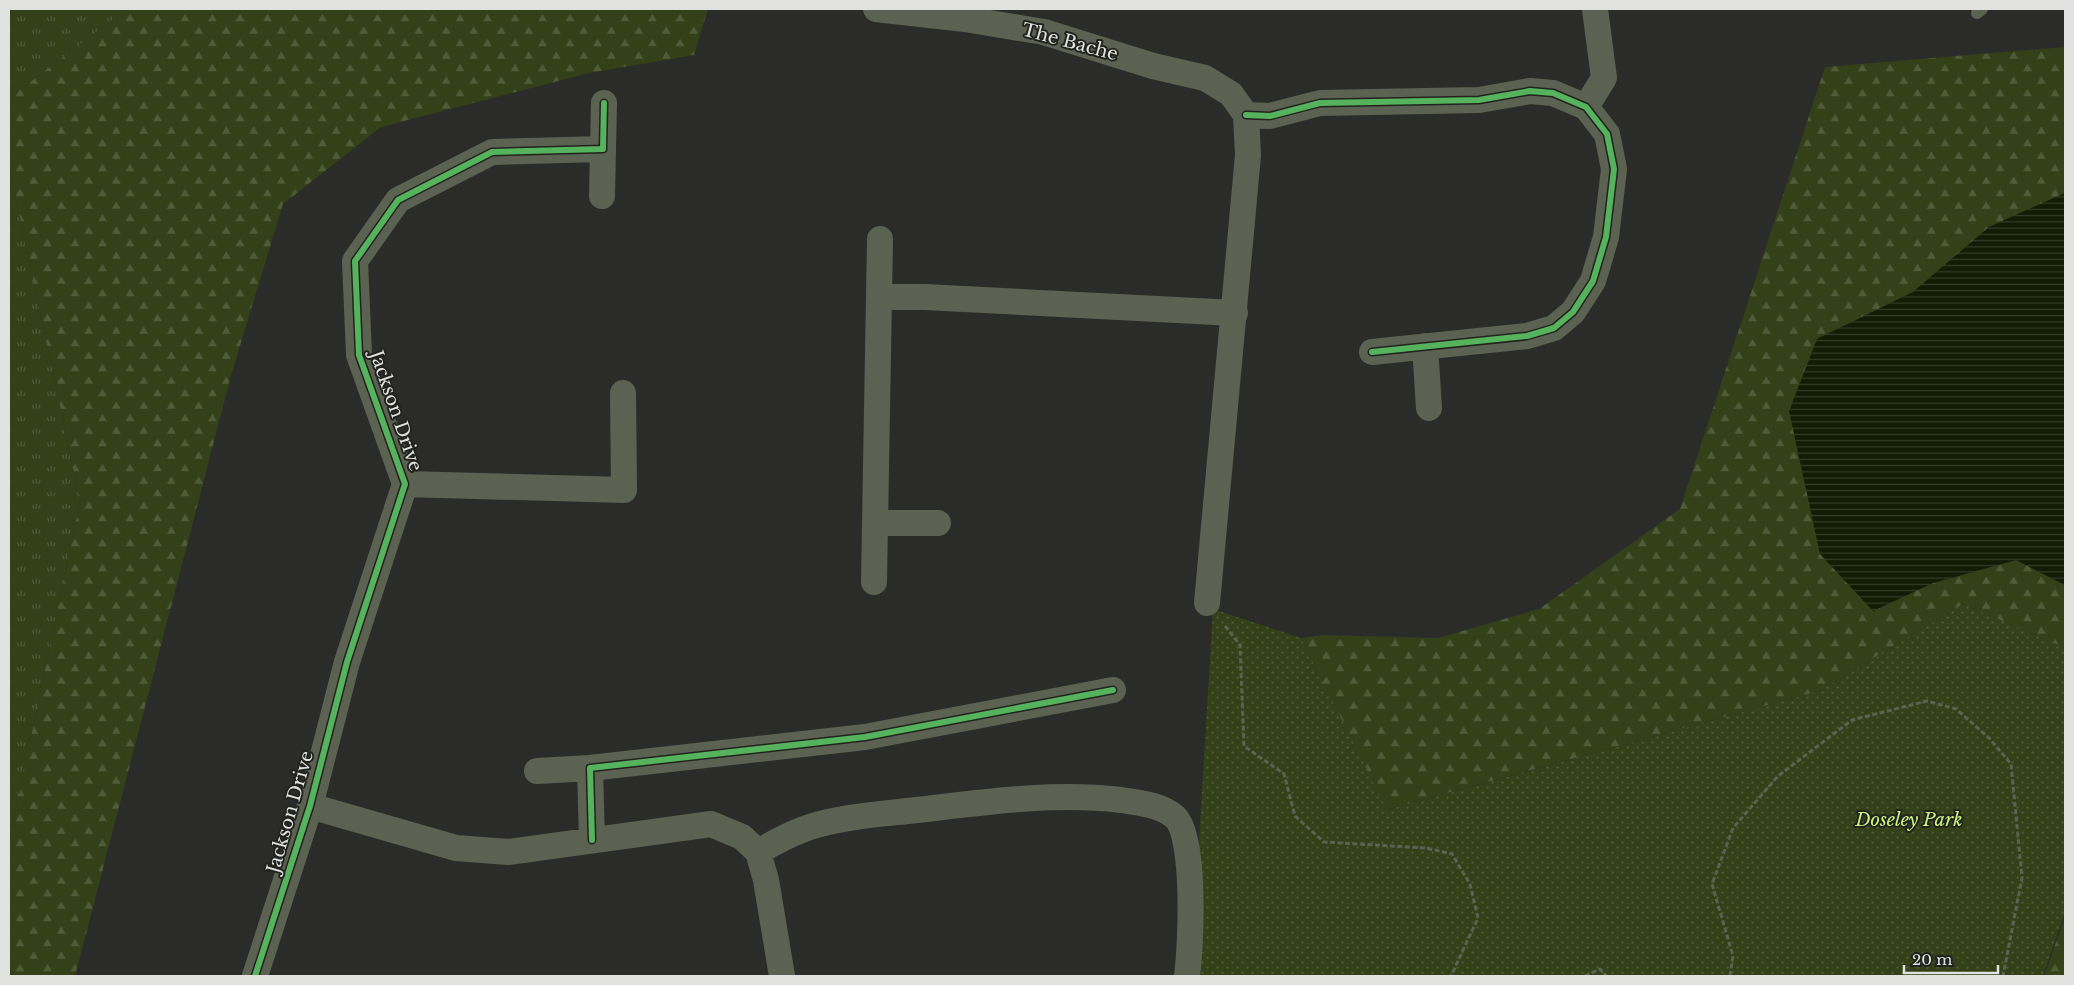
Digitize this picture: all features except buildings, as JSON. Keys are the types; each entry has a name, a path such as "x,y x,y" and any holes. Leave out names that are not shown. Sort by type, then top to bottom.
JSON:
{"street":[{"name":"The Bache","path":"876,9 965,19 1044,32 1153,66 1205,78 1231,94 1246,116"},
{"path":"1586,107 1604,78 1595,9"},
{"path":"1207,603 1236,313 1248,155 1246,116 1270,116 1320,103 1479,100 1530,91 1554,93 1586,107 1607,134 1614,169 1606,237 1594,281 1573,312 1554,328 1527,336 1372,352"},
{"path":"602,196 604,103"},
{"name":"Jackson Drive","path":"255,976 310,806 347,662 405,484 359,355 354,261 398,200 492,152 604,149"},
{"path":"874,582 880,239"},
{"path":"880,298 925,297 1236,313"},
{"path":"1425,346 1429,408"},
{"path":"405,484 624,490 623,393"},
{"path":"876,523 938,523"},
{"path":"537,771 590,768 865,737 1113,690"},
{"path":"590,768 592,840"},
{"path":"782,976 766,880 758,852 783,837 813,826 855,818 1026,797 1084,796 1161,808 1176,818 1183,829 1189,857 1188,968"},
{"name":"Jackson Drive","path":"310,806 456,848 508,852 711,824 742,837 758,852"}],"path":[{"path":"1207,603 1240,646 1244,746 1284,774 1294,816 1324,842 1426,848 1452,854 1470,884 1478,918 1451,976"},
{"path":"1730,976 1733,956 1712,884 1733,828 1778,776 1852,720 1927,701 1956,708 2012,764 2022,878 2003,976"},
{"path":"1585,976 1600,969 1606,976"}],"green space":[{"path":"9,9 127,9 9,98"},
{"path":"127,9 708,9 694,55 589,73 381,127 283,204 232,372 75,976 9,976 9,844 80,501 9,165 9,98"},
{"path":"2065,47 2065,193 1989,227 1913,292 1817,339 1873,611 1933,583 2016,560 2065,585 2065,648 1963,604 1819,691 1386,810 1301,638 1321,635 1438,638 1539,609 1680,509 1825,67"},
{"path":"9,165 80,501 9,844"},
{"name":"Doseley Park","path":"1963,604 2065,648 2065,912 2043,976 1191,976 1213,609 1301,638 1387,810 1819,691"},
{"path":"2065,917 2065,976 2044,976"}],"shaded area":[{"path":"2065,193 2065,585 2016,560 1933,583 1873,611 1820,554 1789,411 1817,339 1913,292 1989,227"}],"cycle path":[{"path":"1246,115 1270,116 1320,103 1479,100 1530,91 1553,93 1586,107 1607,134 1614,169 1606,237 1593,281 1573,312 1554,328 1527,336 1372,352"},
{"path":"255,976 310,806 347,662 405,484 359,355 355,261 398,200 492,152 603,149 604,103"},
{"path":"592,840 590,768 865,737 1113,690"}]}
